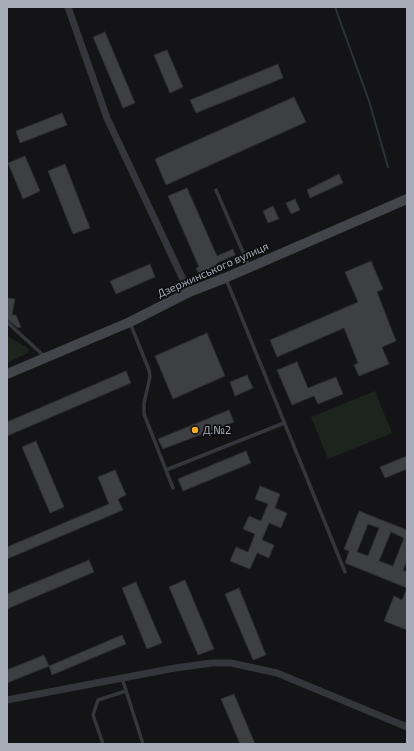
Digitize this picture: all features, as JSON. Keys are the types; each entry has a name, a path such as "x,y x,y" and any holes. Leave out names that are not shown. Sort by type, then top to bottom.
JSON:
{"main road":[{"name":"Дзержинського вулиця","path":"7,374 44,357 130,322 188,292 225,278 407,199"}],"street":[{"path":"68,7 107,118 188,292"},
{"path":"7,700 122,677 212,663 251,666 277,673 407,727"}],"lane":[{"path":"216,190 249,267"},
{"path":"225,278 345,572"},
{"path":"7,322 44,357"},
{"path":"130,322 149,370 150,378 144,403 144,414 173,488"},
{"path":"166,470 284,423"},
{"path":"122,677 143,744"},
{"path":"103,744 93,715 98,700 126,690"}],"shaded area":[{"path":"7,336 28,348 29,352 7,363"},
{"path":"375,391 392,433 328,459 311,417"}],"building":[{"path":"105,32 135,103 123,108 93,37"},
{"path":"167,50 183,87 170,93 154,55"},
{"path":"278,64 283,78 196,113 190,100"},
{"path":"294,97 306,122 166,185 155,159"},
{"path":"62,113 67,125 20,143 16,131"},
{"path":"25,156 40,191 23,199 8,163"},
{"path":"65,164 90,228 73,234 48,171"},
{"path":"339,174 343,183 310,198 307,190"},
{"path":"187,188 217,256 233,249 235,255 217,263 218,265 199,274 196,268 199,267 168,196"},
{"path":"295,199 300,210 291,214 286,203"},
{"path":"273,206 279,219 268,223 263,211"},
{"path":"371,261 383,289 377,292 396,341 382,347 389,364 359,376 354,365 358,363 344,328 277,357 270,340 358,302 345,272"},
{"path":"150,264 155,277 116,294 110,281"},
{"path":"7,298 15,299 12,315 16,315 21,327 18,328 7,319"},
{"path":"207,333 225,376 173,399 155,356"},
{"path":"297,362 308,388 336,377 343,394 318,404 314,396 292,405 277,370"},
{"path":"126,371 131,383 7,436 7,422"},
{"path":"247,375 253,388 235,396 230,382"},
{"name":"Д.№2","path":"229,410 234,422 163,449 158,439"},
{"path":"36,441 64,507 50,513 22,447"},
{"path":"246,451 251,463 183,491 178,479"},
{"path":"407,456 407,469 385,478 380,467"},
{"path":"115,470 126,495 118,499 123,510 7,559 7,547 109,504 98,477"},
{"path":"260,486 280,494 275,508 287,513 281,528 269,523 262,540 274,545 269,558 257,553 250,569 230,561 236,547 248,552 255,534 243,529 249,516 261,521 268,504 255,499"},
{"path":"359,511 407,530 407,560 403,570 407,572 407,588 345,563 349,551 344,549","holes":["368,524 379,528 368,556 357,552","391,532 404,538 393,566 379,561"]},
{"path":"89,560 94,572 7,609 7,594"},
{"path":"185,580 214,649 198,655 169,587"},
{"path":"136,582 162,643 147,649 122,588"},
{"path":"239,588 266,655 253,660 225,594"},
{"path":"407,588 407,630 384,621 394,596 402,600"},
{"path":"122,635 126,644 52,675 49,666"},
{"path":"44,655 49,666 7,683 7,670"},
{"path":"234,694 255,744 240,744 221,699"}],"waterway":[{"path":"335,7 369,101 388,167"}],"place":[{"name":"Д.№2","path":"195,430"}]}
